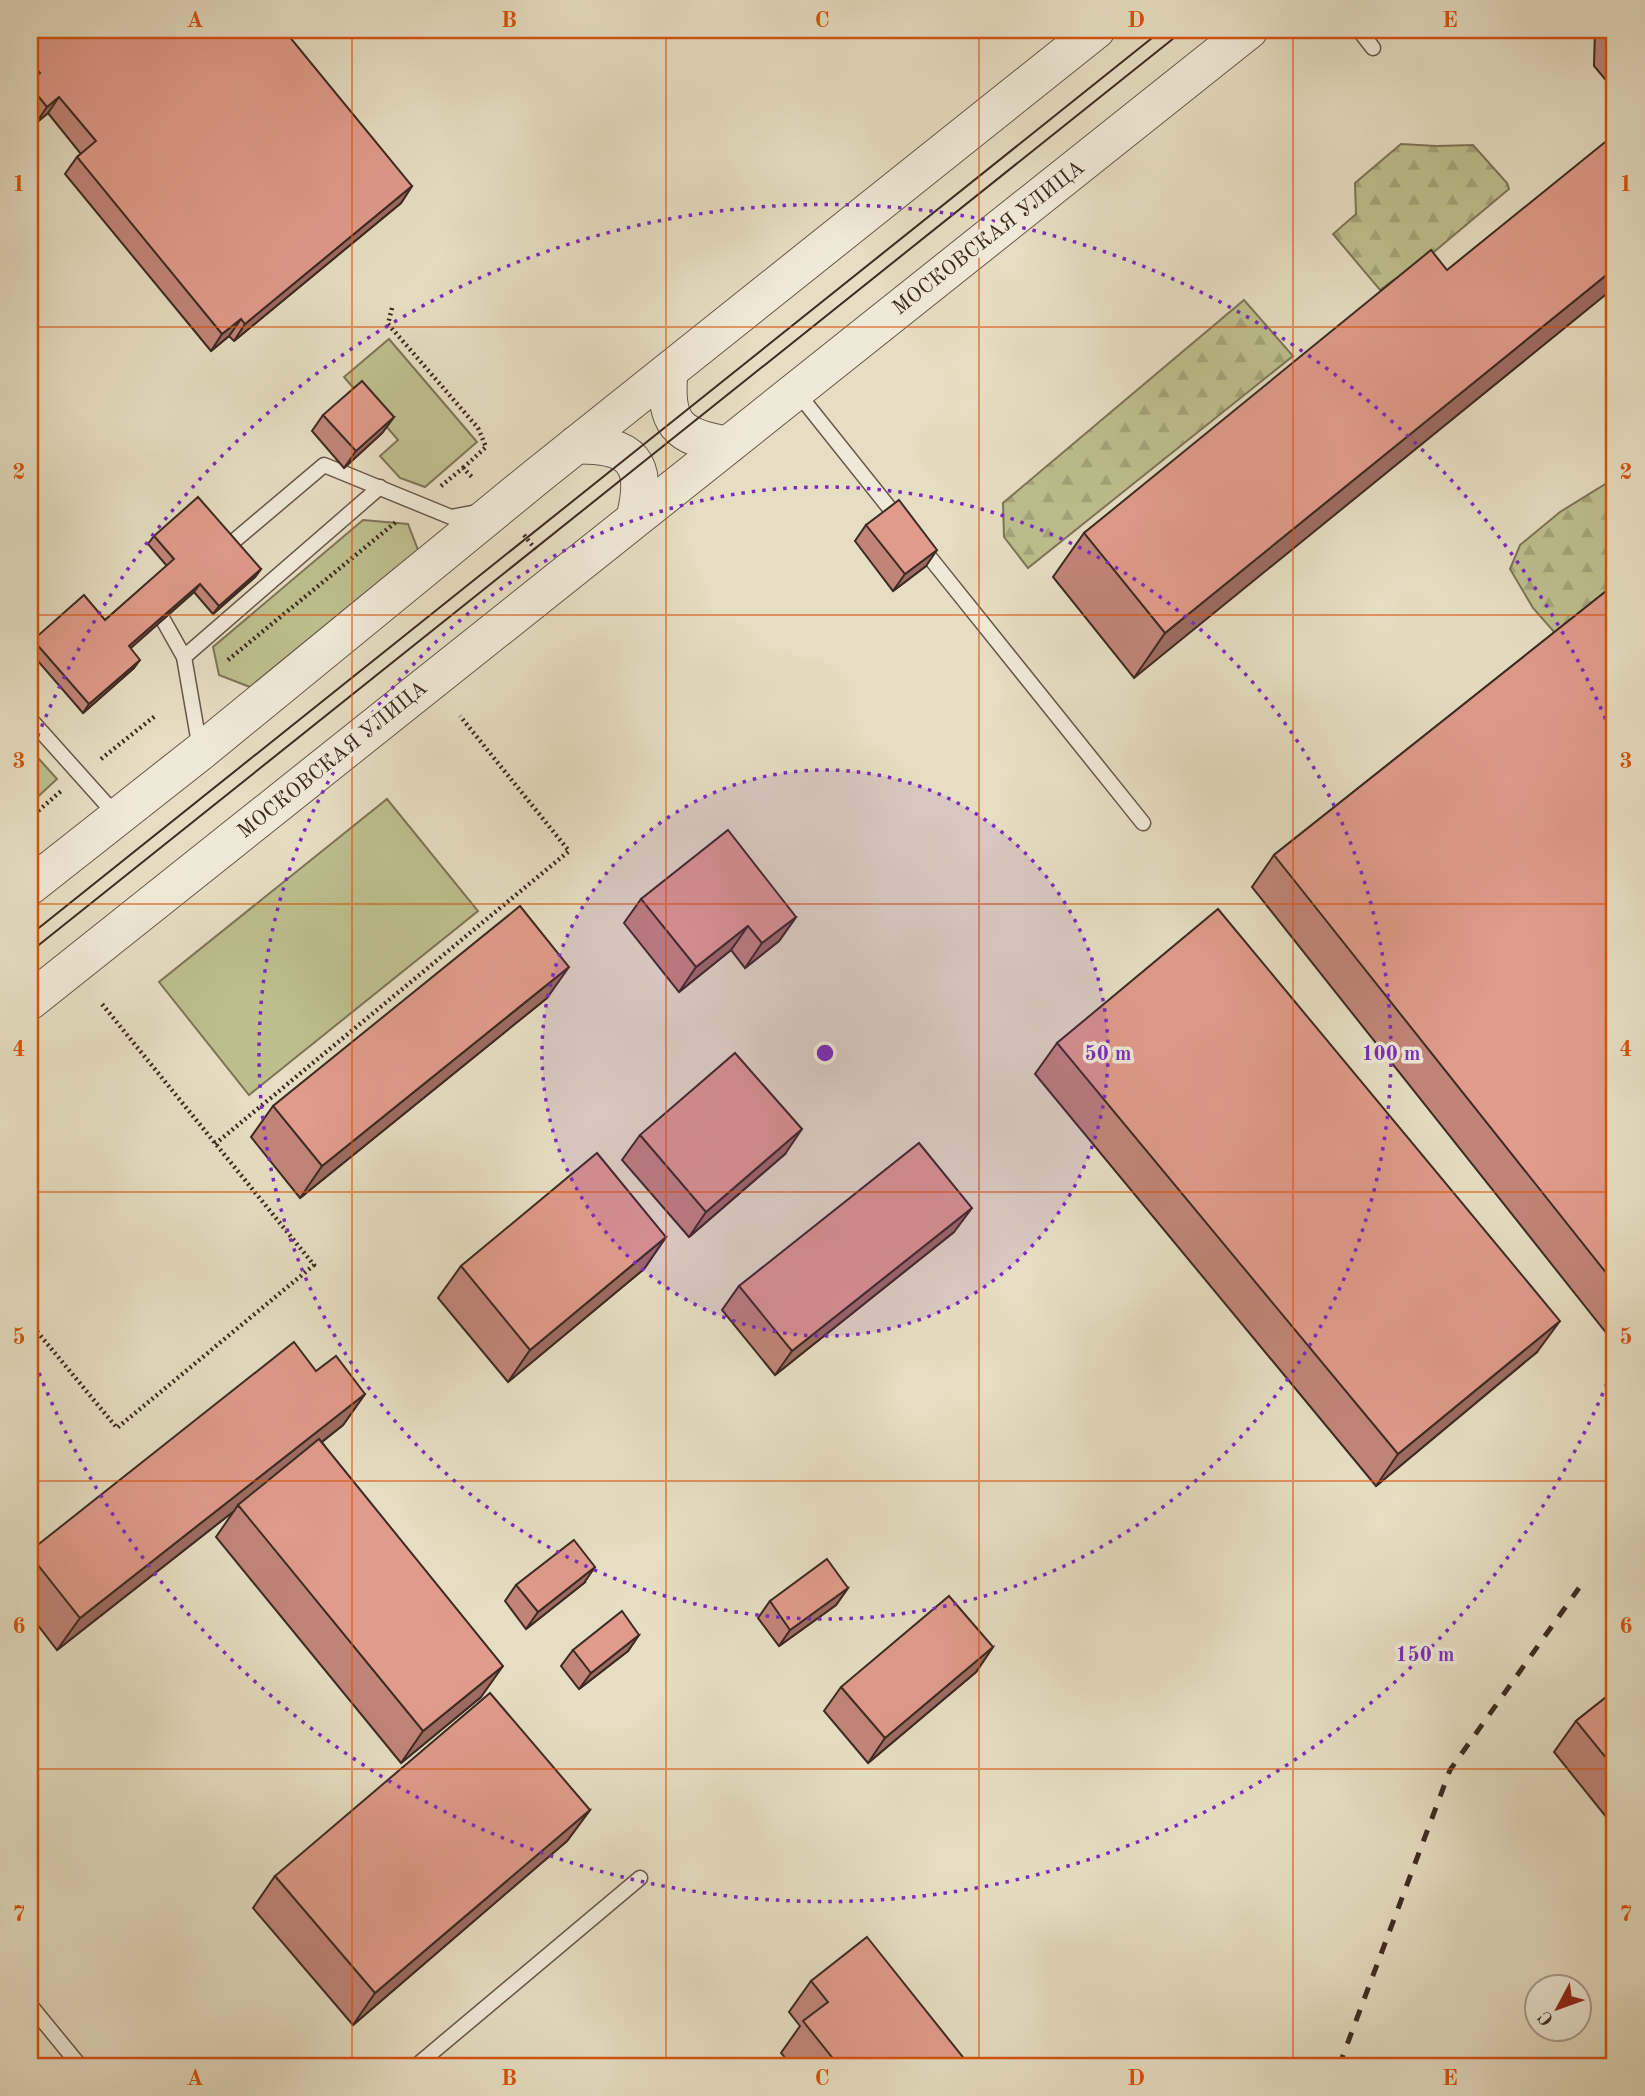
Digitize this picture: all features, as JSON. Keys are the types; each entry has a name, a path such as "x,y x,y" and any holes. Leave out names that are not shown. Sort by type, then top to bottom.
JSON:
{"street":[{"path":"30,886 1096,30"},
{"name":"МОСКОВСКАЯ УЛИЦА","path":"30,1001 1249,30"},
{"path":"669,372 666,398 678,425 687,434 701,440 727,445"},
{"path":"576,445 603,445 619,449 633,462 641,485 635,518"}],"lane":[{"path":"1359,30 1373,48"},
{"path":"795,390 1143,823"},
{"path":"213,560 324,465 451,517 499,508"},
{"path":"184,657 380,487"},
{"path":"175,593 156,610 184,657 200,752"},
{"path":"30,719 117,816"},
{"path":"416,2066 640,1878"},
{"path":"30,2005 80,2066"}],"path":[{"path":"392,308 388,324 478,428 486,447 463,468"},
{"path":"215,1144 569,851 460,716"},
{"path":"30,1323 117,1428 314,1265 102,1004"}],"green space":[{"path":"1401,144 1473,145 1507,183 1509,189 1398,282 1395,279 1380,290 1333,234 1356,214 1355,183"},
{"path":"1244,300 1293,356 1028,568 1004,537 1003,503"},
{"path":"389,339 477,442 425,487 400,478 380,456 398,440 344,377"},
{"path":"1615,478 1615,599 1562,641 1533,608 1510,569 1520,545 1560,512"},
{"path":"363,520 408,524 418,550 250,687 219,675 213,647"},
{"path":"30,749 57,779 30,804"},
{"path":"387,799 478,911 249,1095 159,982"}],"building":[{"path":"30,30 284,30 412,186 245,324 241,319 222,334 77,157 96,141 59,97 47,107 30,86 30,81 40,73 30,60"},
{"path":"1606,30 1615,30 1615,60 1606,49"},
{"path":"1615,134 1615,268 1165,633 1084,533 1431,250 1447,270"},
{"path":"362,381 394,417 356,451 323,415"},
{"path":"198,497 261,569 219,606 200,584 129,646 140,660 89,704 33,640 84,595 105,620 174,559 154,536"},
{"path":"899,500 937,550 905,574 866,525"},
{"path":"1615,584 1615,1284 1274,855"},
{"path":"728,830 796,917 762,943 748,926 696,967 641,899"},
{"path":"520,906 569,967 322,1166 273,1106"},
{"path":"1218,909 1560,1321 1398,1454 1057,1043"},
{"path":"735,1053 802,1129 706,1212 640,1135"},
{"path":"919,1143 972,1208 792,1351 739,1286"},
{"path":"597,1153 666,1237 530,1350 461,1266"},
{"path":"294,1342 316,1371 336,1356 365,1394 80,1618 30,1555 30,1551"},
{"path":"319,1439 503,1666 423,1731 238,1505"},
{"path":"574,1540 595,1567 538,1612 516,1585"},
{"path":"827,1559 848,1588 790,1630 770,1601"},
{"path":"949,1596 993,1647 885,1738 841,1687"},
{"path":"622,1611 639,1635 591,1673 573,1650"},
{"path":"1615,1690 1615,1769 1576,1721"},
{"path":"490,1693 590,1810 375,1993 275,1876"},
{"path":"867,1937 970,2066 839,2066 803,2021 828,2002 811,1981"}],"tram line":[{"path":"30,935 1162,30"},
{"path":"30,952 1184,30"}],"railway":[{"path":"1339,2066 1450,1770 1579,1588"}]}
